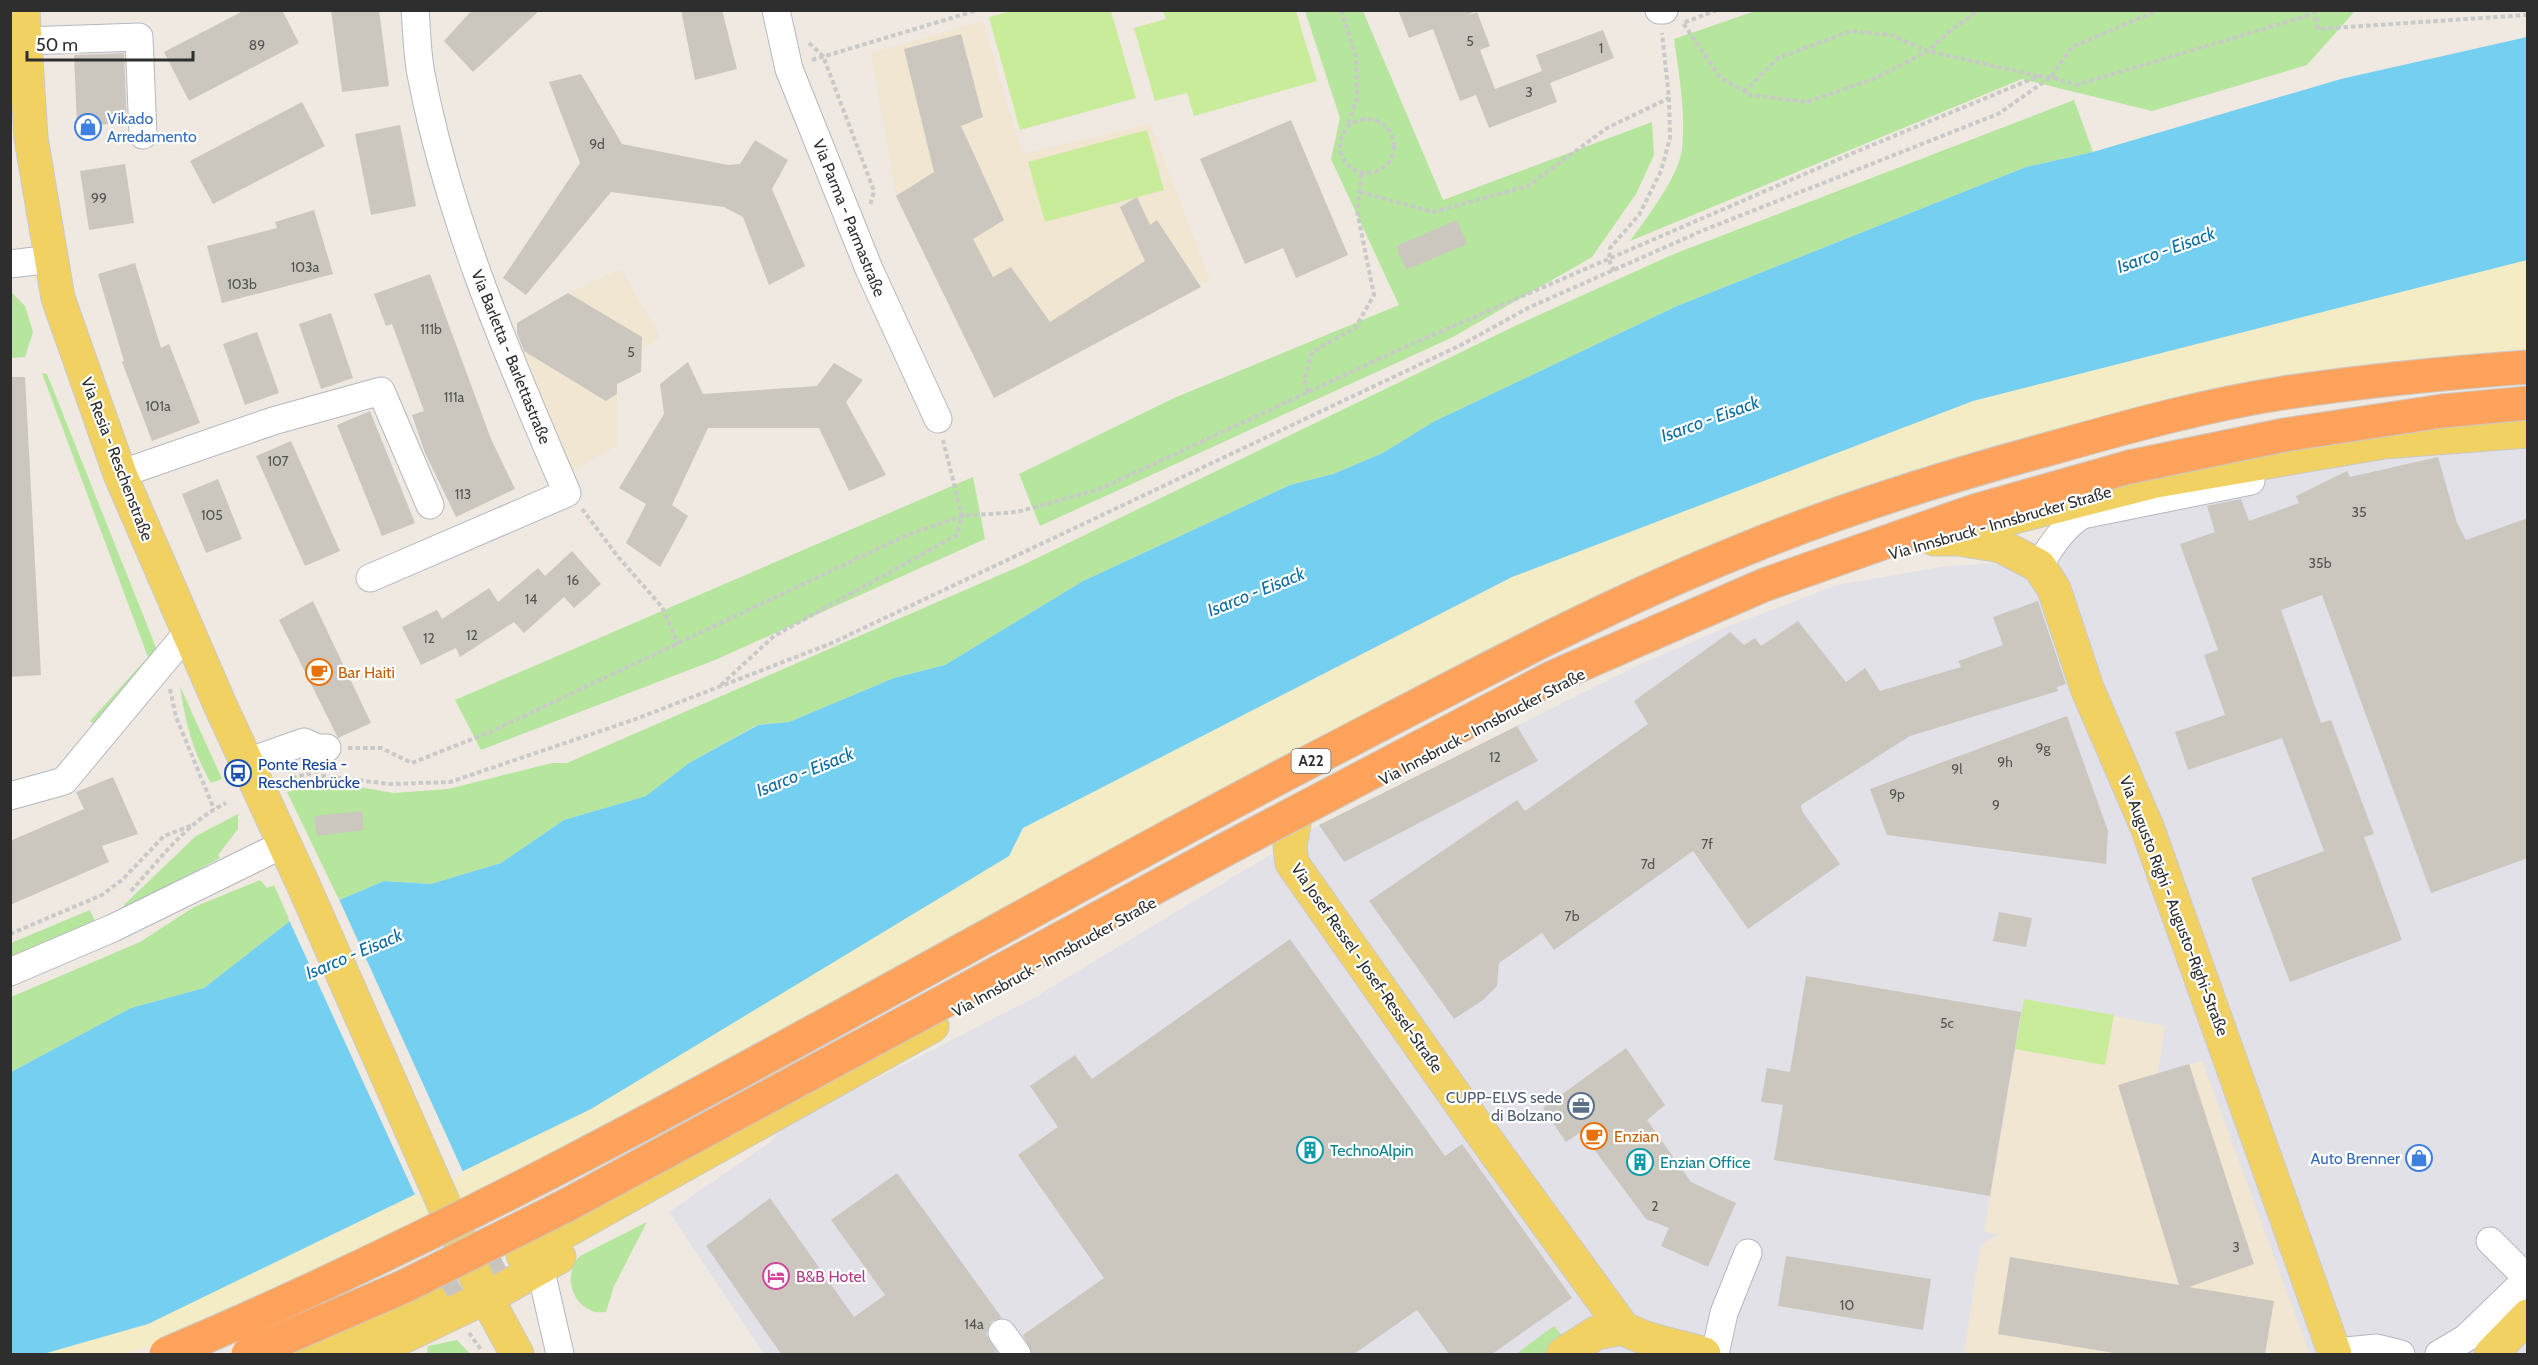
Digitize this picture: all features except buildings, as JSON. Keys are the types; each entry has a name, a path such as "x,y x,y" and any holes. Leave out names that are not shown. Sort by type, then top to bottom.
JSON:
{"highway":[{"name":"A22","path":"166,1354 393,1253 803,1036 1218,808 1533,645 1748,548 1961,473 2123,428 2278,394 2439,374 2528,367"},
{"name":"A22","path":"248,1354 405,1286 569,1204 1230,847 1553,677 1764,585 1974,512 2129,467 2295,434 2442,411 2528,403"}],"main road":[{"name":"Via Resia - Reschenstraße","path":"21,39 31,138 58,298 120,474 188,632 284,844"},
{"name":"Via Innsbruck - Innsbrucker Straße","path":"532,1261 744,1147 758,1124 1214,868 1602,664 1756,600 1934,539 2157,481 2384,442 2528,431"},
{"path":"1934,539 1959,539 2001,546 2040,566"},
{"name":"Via Augusto Righi - Augusto-Righi-Straße","path":"2040,566 2054,589 2087,688 2147,827 2335,1353"},
{"name":"Via Josef Ressel - Josef-Ressel-Straße","path":"1294,825 1290,846 1292,863 1485,1138 1623,1328"},
{"path":"284,844 487,1297 517,1354"},
{"path":"367,1354 487,1297 532,1261"},
{"path":"302,1354 431,1301"},
{"path":"1563,1354 1596,1334 1623,1328 1642,1339 1668,1342 1704,1354"},
{"path":"2492,1354 2518,1333"}],"street":[{"name":"Via Barletta - Barlettastraße","path":"415,10 421,78 457,217 496,324 567,493"},
{"name":"Via Parma - Parmastraße","path":"776,10 789,69 869,269 938,419"},
{"path":"21,39 139,38 144,135"},
{"path":"10,264 51,259"},
{"path":"120,474 273,421 381,391 430,505"},
{"path":"2040,566 2053,543 2070,523 2082,515 2281,475"},
{"path":"370,578 567,493"},
{"path":"13,793 64,781 188,632"},
{"path":"247,762 304,742 317,748 327,747"},
{"path":"10,972 114,928 284,844"},
{"path":"2439,1354 2466,1338 2527,1279 2490,1241"},
{"path":"1715,1354 1724,1312 1748,1253"},
{"path":"532,1261 560,1354"},
{"path":"2335,1353 2378,1348 2401,1354"}],"path":[{"path":"789,69 823,56 978,10"},
{"path":"1341,10 1356,57 1357,98 1339,142 1341,157 1355,171 1371,174 1389,164 1394,145 1391,133 1378,121 1360,119 1347,126"},
{"path":"1717,10 1683,23 1720,77 1750,95 1807,102 1876,78 1928,51 1950,31 1979,10"},
{"path":"281,781 307,774 390,784 450,782 636,719 832,643 1461,345 1530,307 1704,230 1998,114 2051,77 2072,47 2159,10"},
{"path":"1744,92 1778,58 1851,32 1891,35 1928,51 2051,77 2076,86 2307,16 2309,10"},
{"path":"2314,10 2318,29 2528,15"},
{"path":"1614,271 1609,260 1610,248 1639,215 1661,171 1670,138 1669,98 1661,11"},
{"path":"807,41 823,56 874,191 869,213"},
{"path":"327,747 381,748 412,763 490,732 907,535 963,516 1017,512 1100,489 1396,351 2039,76"},
{"path":"1360,192 1433,212 1528,186 1606,128 1669,98"},
{"path":"1308,392 1304,380 1312,352 1355,328 1374,295 1358,211 1362,172"},
{"path":"718,687 774,636 957,535 963,516 938,419"},
{"path":"567,493 662,607 678,644"},
{"path":"168,679 176,717 214,809"},
{"path":"126,896 193,825 226,803"},
{"path":"10,934 102,895 122,880 164,836 193,825"},
{"path":"465,1327 484,1354"}],"shaded area":[{"path":"983,21 1022,154 1150,124 1210,280 994,398 896,196 871,53"},
{"path":"621,269 660,337 642,349 641,372 617,385 617,445 568,474 517,346 517,323 568,293"},
{"path":"2527,439 2527,1354 764,1354 669,1212 769,1143 793,1114 858,1088 1034,998 1319,825 1632,668 1729,626 1837,585 1947,566 2001,563 2035,542 2067,516 2390,452"},
{"path":"2024,999 2165,1026 2158,1073 2202,1061 2309,1352 2307,1354 1964,1354 1980,1247 1998,1234 1984,1232"}],"green space":[{"path":"1758,10 2355,11 2307,65 2152,111 2022,79 1630,241 1653,209 1680,160 1683,108 1674,39"},
{"path":"1011,11 1111,11 1136,98 1020,130 989,17"},
{"path":"1163,11 1296,11 1317,81 1194,116 1187,93 1155,101 1134,28 1166,19"},
{"path":"1305,11 1363,11 1443,200 1652,122 1654,155 1636,194 1592,257 1453,337 1040,526 1019,474 1174,398 1399,305 1331,159 1340,118"},
{"path":"2074,100 2093,152 2026,167 1677,306 1433,422 1383,453 1333,474 1290,485 1083,581 945,665 894,678 789,722 757,725 689,763 646,796 564,820 501,863 431,884 384,881 339,900 287,792 322,784 394,793 448,789 552,763 567,763 1025,564 1517,325 1674,254"},
{"path":"1147,130 1164,190 1045,222 1028,162"},
{"path":"11,292 25,306 33,332 25,357 11,358"},
{"path":"42,373 47,374 159,655 94,724 90,721 148,657"},
{"path":"973,477 985,539 715,660 481,750 455,700"},
{"path":"180,686 222,779 211,783 199,760 187,724"},
{"path":"238,814 238,829 218,855 220,858 121,912 125,904 196,836"},
{"path":"260,880 267,888 274,885 290,921 204,988 131,1008 11,1072 11,997 140,942 194,907"},
{"path":"90,910 96,924 11,960 11,943"},
{"path":"2024,999 2114,1015 2105,1065 2015,1049"},
{"path":"647,1222 614,1286 606,1312 593,1312 584,1307 578,1301 571,1286 575,1262 580,1256"},
{"path":"1554,1326 1564,1338 1544,1354 1516,1354"},
{"path":"457,1340 470,1354 427,1354 428,1346"}],"sand":[{"path":"2527,260 2527,358 2282,384 1726,541 1487,649 543,1159 382,1241 152,1345 124,1354 43,1354 148,1324 1009,856 1023,828 1512,577 1973,401"}],"water":[{"name":"Isarco - Eisack","path":"2527,37 2527,260 1973,401 1512,577 1023,828 1009,856 591,1109 148,1324 43,1354 11,1354 11,1072 131,1008 204,988 290,921 384,881 431,884 501,863 564,820 646,796 689,763 758,725 789,722 894,678 945,665 1083,581 1290,485 1333,474 1383,453 1433,422 1677,306 2026,167 2093,152 2341,79"}],"pier":[{"path":"338,897 464,1174 416,1197 288,918"}],"tunnel":[{"path":"431,1301 523,1255"}],"place":[{"name":"Vikado Arredamento","path":"88,127"},
{"name":"Bar Haiti","path":"319,672"},
{"name":"Ponte Resia - Reschenbrücke","path":"238,773"},
{"name":"CUPP-ELVS sede di Bolzano","path":"1581,1106"},
{"name":"Enzian","path":"1594,1136"},
{"name":"TechnoAlpin","path":"1310,1150"},
{"name":"Auto Brenner","path":"2419,1158"},
{"name":"Enzian Office","path":"1640,1162"},
{"name":"B&B Hotel","path":"776,1276"}]}
